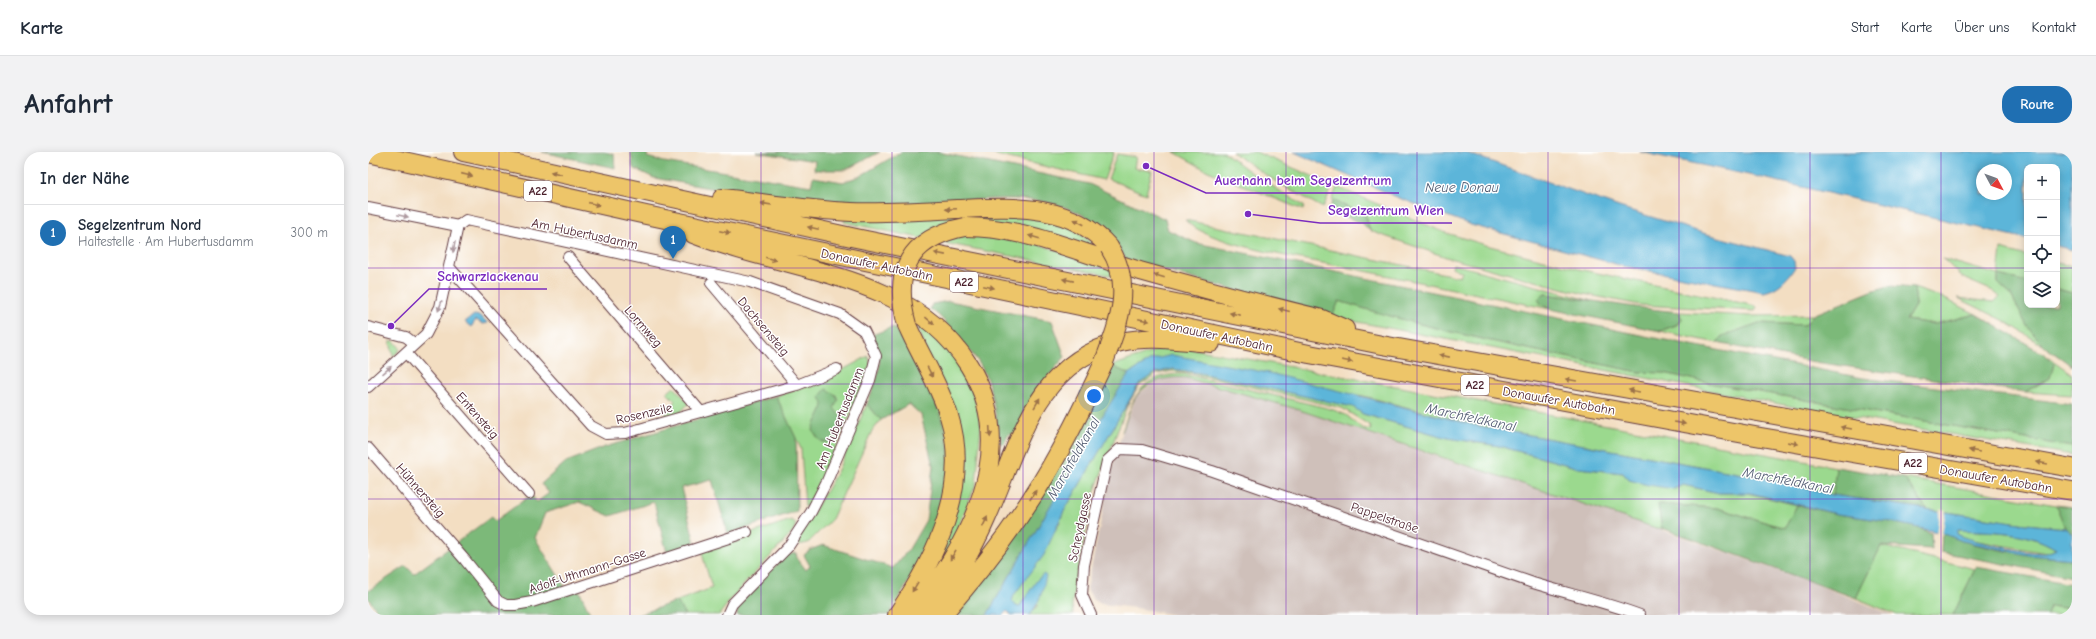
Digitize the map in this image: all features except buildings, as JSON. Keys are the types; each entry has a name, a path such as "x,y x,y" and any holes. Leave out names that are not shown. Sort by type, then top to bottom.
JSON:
{"highway":[{"name":"Donauufer Autobahn","path":"462,152 648,193 1382,345 2072,468"},
{"name":"Donauufer Autobahn","path":"368,153 646,215 1282,348 1755,436 2072,491"},
{"path":"648,193 670,192 800,208 852,212 1005,207 1037,209 1061,215 1083,224 1101,238 1109,247 1119,265 1123,297 1118,321 1104,362 1059,452 1038,488 983,567 942,615"},
{"path":"646,215 720,245 842,279 884,294 926,317 948,337 966,360 979,385 987,412 990,440 988,470 980,498 968,528 946,567 912,615"},
{"path":"897,615 919,580 936,546 948,514 957,472 956,444 949,415 907,324 901,291 904,273 911,257 923,244 941,233 965,227 993,228 1036,237 1140,270 1322,319 1382,345"},
{"path":"928,615 949,587 973,546 1037,403 1054,378 1066,368 1098,349 1133,340 1168,340 1282,348"}],"street":[{"name":"Am Hubertusdamm","path":"368,208 458,226 466,220 750,282 840,314 864,331 876,356 870,380 827,481 811,512 788,546 732,604 727,615"},
{"path":"368,387 407,354 414,343 426,334 440,307 450,268 458,226"},
{"name":"Lormweg","path":"568,257 701,412"},
{"name":"Rosenzeile","path":"450,268 592,426 598,431 606,434 625,433 797,385 837,369"},
{"name":"Dachsensteig","path":"711,283 797,385"},
{"path":"368,327 401,335 414,343"},
{"name":"Entensteig","path":"407,354 529,494"},
{"name":"Hühnersteig","path":"368,448 455,550"},
{"name":"Scheydgasse","path":"1091,615 1082,595 1084,565 1107,461 1120,449"},
{"name":"Pappelstraße","path":"1120,449 1142,450 1212,471 1533,583 1576,597 1612,605 1640,615"},
{"name":"Adolf-Uthmann-Gasse","path":"455,550 498,601 506,605 515,606 532,602 747,532"}],"shaded area":[{"path":"1171,376 1187,378 1293,408 1445,459 1608,511 1813,583 1893,615 1175,615 1101,604 1093,599 1087,589 1111,471 1122,433 1137,395 1159,379"}],"green space":[{"path":"542,152 604,152 614,154 615,168"},
{"path":"631,152 648,152 647,157 664,162 811,186 813,177 843,182 860,176 901,152 938,152 1089,184 1165,219 1168,230 1196,243 1650,337 1863,378 2072,404 2072,447 1709,383 1664,373 1639,372 1450,332 1339,301 1332,317 1126,260 1106,233 1082,215 1054,204 1024,200 992,199 898,205 822,204 780,200 654,178 633,168"},
{"path":"756,152 880,152 845,170 814,170 815,161"},
{"path":"983,152 1114,152 1104,180"},
{"path":"1174,152 1224,152 1253,174 1304,206 1303,210 1208,171"},
{"path":"1232,152 1256,152 1333,185 1323,208 1275,181"},
{"path":"1117,154 1136,157 1134,168 1152,171 1146,194 1108,179"},
{"path":"1337,187 1446,233 1486,245 1583,270 1756,306 1757,308 1755,311 1640,305 1584,294 1449,258 1370,231 1366,216 1332,200"},
{"path":"1333,200 1366,216 1370,231 1362,223 1329,210"},
{"path":"1011,213 1062,221 1103,251 1013,225 920,238 844,222 845,217"},
{"path":"1185,220 1460,277 1462,272 1452,267 1453,264 1589,300 1545,294 1541,304 1550,309 1267,252 1217,238 1198,229"},
{"path":"966,234 1026,240 1113,269 1114,276 939,242"},
{"path":"2001,249 2024,255 2024,281 1998,275"},
{"path":"1943,259 1998,275 1998,283 2011,295 2027,326 2044,346 2003,320 1958,298 1994,302 2000,297 1993,291 1965,279"},
{"path":"2060,264 2072,266 2072,293 2060,290"},
{"path":"1998,275 2024,281 2024,308 2060,308 2060,290 2072,293 2072,366 2044,346 2027,326 2011,295 1998,283"},
{"path":"1890,286 1914,288 1916,304 1906,320 1935,324 1976,314 2044,354 2054,364 2050,378 2025,392 1815,362 1717,343 1722,336 1759,323 1805,325 1813,315 1874,290"},
{"path":"1914,288 1943,298 1976,314 1935,324 1906,320 1916,304"},
{"path":"1545,294 1679,312 1682,319 1678,324 1660,331 1550,309 1541,304 1538,299"},
{"path":"949,301 1052,321 1065,357 1037,394 1015,434 1008,435 1004,444 1000,443 1001,436 999,436 994,405 985,374 972,353 955,336 941,318 930,309 932,304"},
{"path":"1339,301 1450,332 1639,372 1664,373 1709,383 2072,447 2072,455 1805,409 1332,317"},
{"path":"1679,312 1750,316 1813,315 1805,325 1759,323 1722,336 1717,343 1660,331 1679,324 1682,319"},
{"path":"915,319 952,353 972,388 981,426 976,484 948,554 912,607 948,528 924,344"},
{"path":"893,327 906,342 925,378 946,434 948,450 949,466 944,497 933,533 917,567 889,615 737,615 738,605 786,555 796,553 797,558 806,570 810,566 804,555 810,550 823,545 893,568 909,549 926,520 933,466 921,415 909,404 881,420 867,404 879,370 879,354 872,335"},
{"path":"390,341 394,341 400,348 399,351 393,356"},
{"path":"1172,345 1836,467 1833,495 1759,477 1474,425 1364,396 1151,360 1129,374 1112,366"},
{"path":"2044,354 2072,374 2072,395 2025,392 2050,378 2054,364"},
{"path":"868,356 871,365 868,374 811,506 805,507 801,449 776,396 824,379"},
{"path":"1112,366 1129,374 987,615 951,615 1047,486"},
{"path":"1173,369 1200,373 1353,407 1363,414 1448,438 1499,446 1579,468 1623,473 1629,480 1674,489 1683,485 1719,493 1747,493 1797,505 1785,528 1717,508 1658,504 1662,530 1293,408 1187,378 1167,378 1154,382 1143,389 1137,396 1148,383 1157,378 1169,375 1184,374 1331,409 1346,415 1362,428 1371,430 1369,425 1342,408 1195,374 1172,371 1157,374 1139,386 1127,406 1094,493 1079,564 1072,605 1073,615 1030,615 1038,605 1023,601 1019,607 1016,606 1011,601 1014,595 1059,524 1063,513 1139,384 1155,373"},
{"path":"674,387 689,403 680,413 665,417 665,414 674,407 672,404 675,401 667,393"},
{"path":"826,389 836,395 838,400 834,408 841,417 844,427 842,431 834,432 835,435 833,441 823,442 813,430 823,405 820,396"},
{"path":"776,396 796,438 797,511 728,534 712,480 681,488 695,543 667,553 654,502 610,516 579,502 545,513 535,538 565,587 579,590 591,615 380,615 368,598 368,591 406,566 414,574 491,517 495,521 531,495 537,502 549,493 541,484 566,462 605,447"},
{"path":"867,404 881,420 871,433 832,519 808,543 798,545 797,541 838,470"},
{"path":"1129,412 1124,428 1122,432 1126,419"},
{"path":"1836,467 1904,478 1927,509 1833,495"},
{"path":"1904,478 2056,505 2065,528 2026,524 1927,509"},
{"path":"1658,504 1717,508 1785,528 1797,505 1837,514 1916,527 1931,533 1932,549 1881,546 1856,598 1662,528"},
{"path":"2056,505 2072,507 2072,534 2065,528"},
{"path":"791,520 796,523 793,532 735,594 719,615 685,615 677,601 712,588 701,550"},
{"path":"1958,530 2021,535 2033,538 2056,549 2047,553 1966,539 1957,534"},
{"path":"1942,533 1973,544 1990,548 2039,556 2072,559 2072,577 1941,552"},
{"path":"1881,546 1975,569 1953,615 1897,615 1856,598"},
{"path":"1976,567 2072,584 2072,609 2050,606 2047,615 1953,615"},
{"path":"677,601 685,615 638,615"},
{"path":"2050,606 2072,609 2072,615 2047,615"}],"water":[{"name":"Neue Donau","path":"1294,152 1464,152 1619,207 1703,233 1790,256 1794,261 1795,267 1782,283 1774,289 1764,292 1623,266 1471,225 1399,198"},
{"path":"1640,152 2072,152 2072,250 2060,247 2060,164 2024,164 2024,238 1763,178"},
{"path":"474,315 480,316 488,323 483,324 476,320 471,327 465,322"},
{"path":"1172,355 1269,373 1474,425 1759,477 1833,495 2026,524 2065,528 2072,534 2072,559 2028,555 1962,541 1942,533 1886,521 1837,514 1750,493 1719,493 1683,485 1674,489 1648,485 1629,480 1623,473 1579,468 1499,446 1448,438 1363,414 1353,407 1200,373 1173,369 1155,373 1139,384 1063,513 1044,555 1014,595 1012,601 1019,607 1037,580 1044,574 1046,576 1040,597 1030,615 1011,615 1007,611 1003,615 987,615 1106,410 1129,374 1151,360","holes":["1958,530 2021,535 2033,538 2056,549 2047,553 2016,550 1987,544 1964,537 1957,534"]}],"pier":[{"path":"1940,509 1946,510 1942,535 1936,534"}],"place":[{"name":"Auerhahn beim Segelzentrum","path":"1146,166"},
{"name":"Segelzentrum Wien","path":"1248,214"},
{"name":"Segelzentrum Nord","path":"673,259"},
{"name":"Schwarzlackenau","path":"391,326"}],"water label":[{"name":"Marchfeldkanal","path":"1471,417"},
{"name":"Marchfeldkanal","path":"1073,458"},
{"name":"Marchfeldkanal","path":"1788,480"}]}
